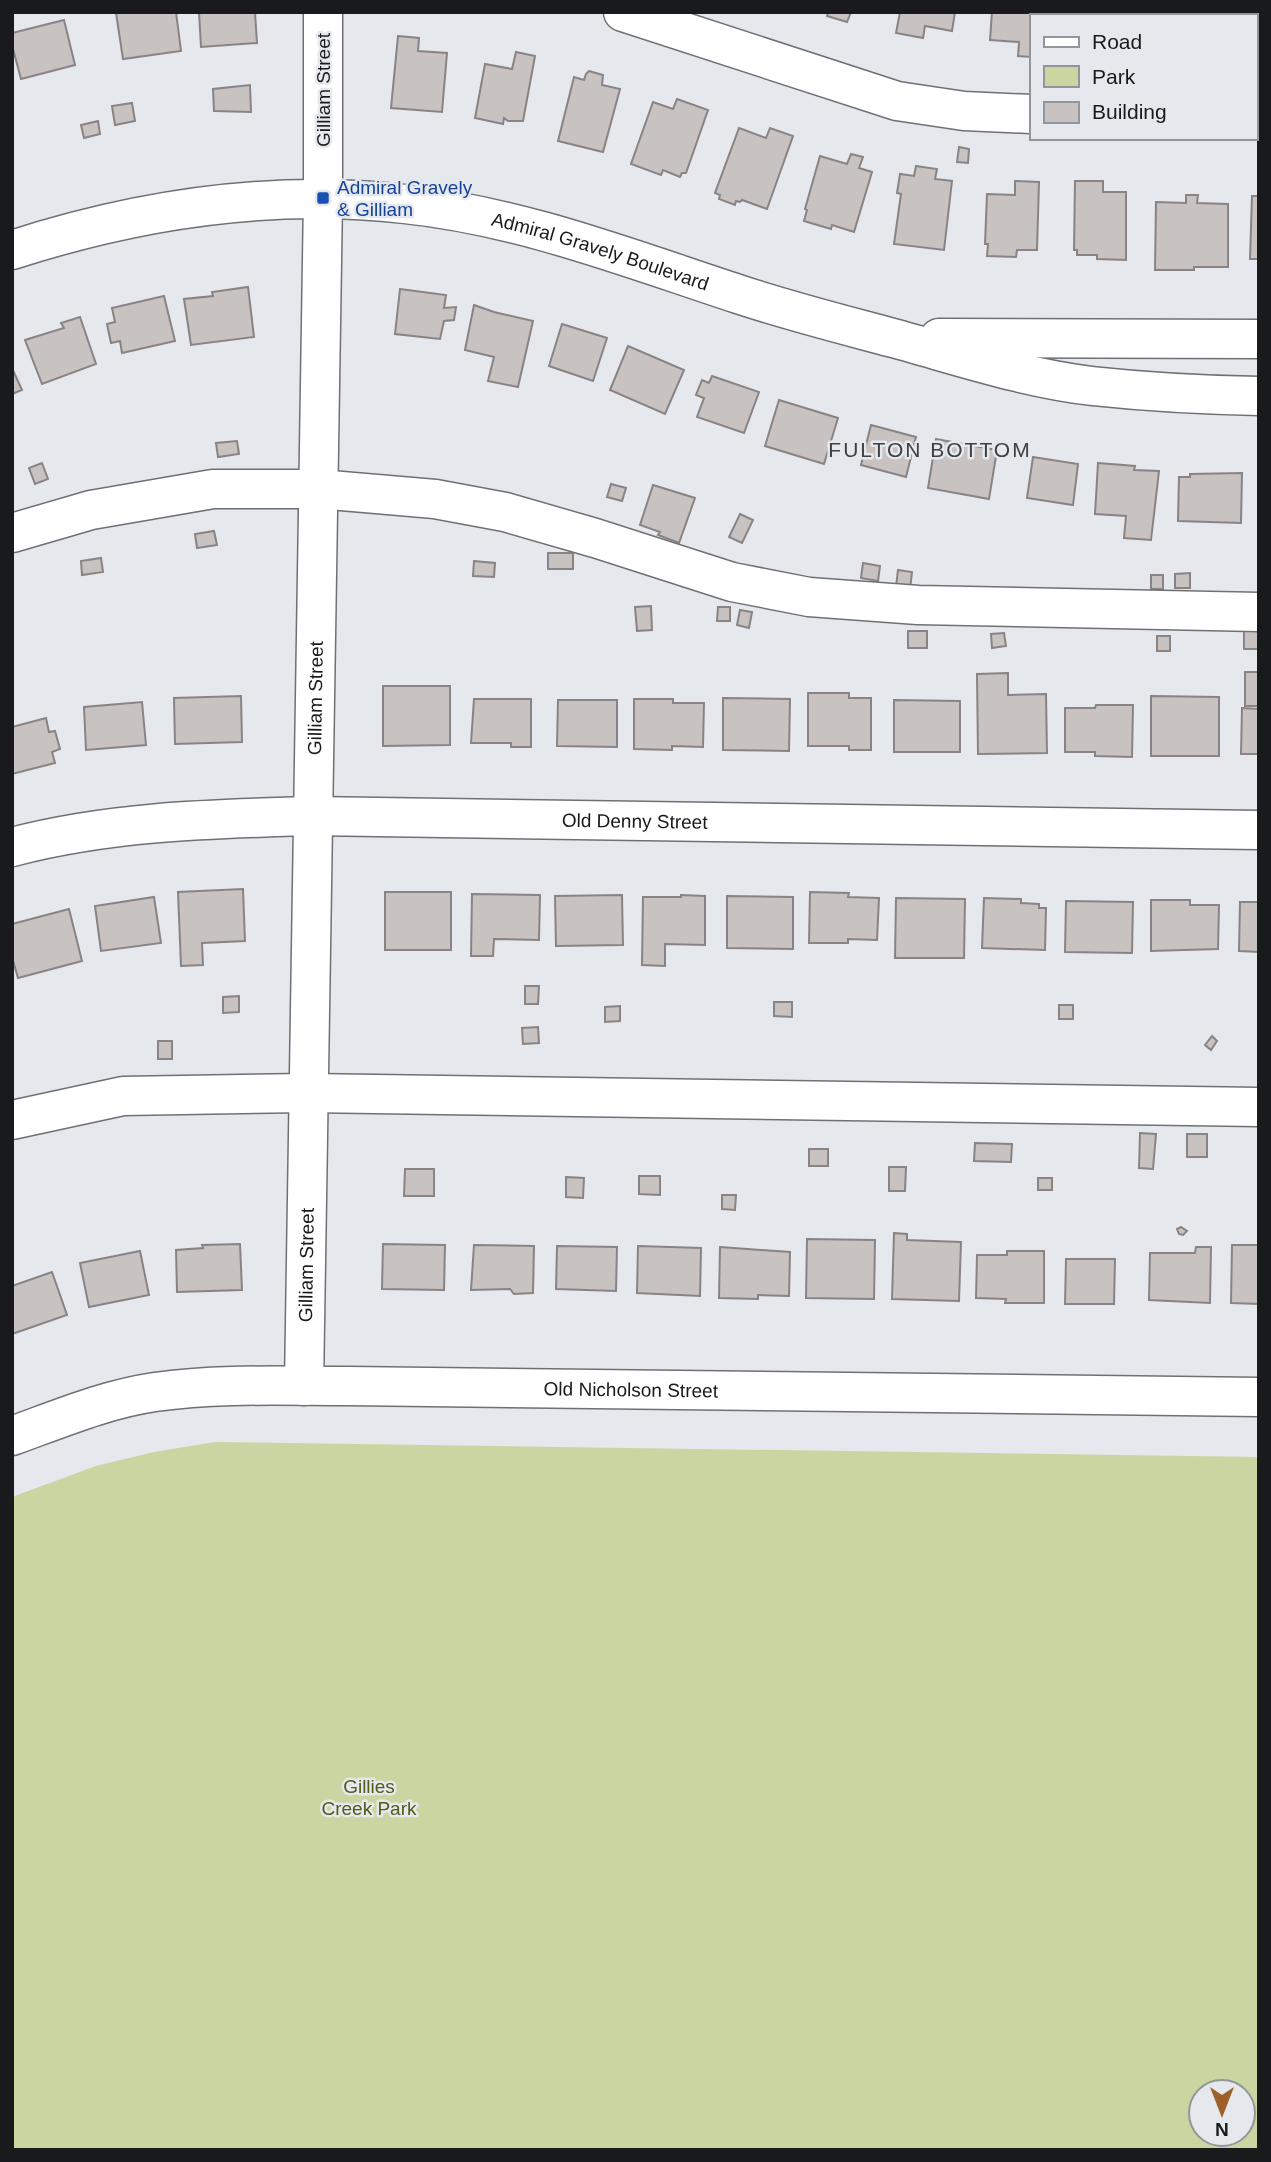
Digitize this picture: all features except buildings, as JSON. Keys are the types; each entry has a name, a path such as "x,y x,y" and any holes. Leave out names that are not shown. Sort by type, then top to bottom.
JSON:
{"street":[{"name":"Gilliam Street","path":"304,1385 323,198 323,12"},
{"path":"623,12 897,101 964,111 1030,114"},
{"name":"Admiral Gravely Boulevard","path":"12,250 62,234 189,207 323,198 405,204 484,216 561,235 764,302 996,369 1090,386 1189,395 1259,396"},
{"name":"Admiral Gravely Boulevard","path":"894,338 1259,340"},
{"path":"12,533 91,510 213,489 318,489 435,499 505,512 732,582 809,597 918,605 1259,612"},
{"name":"Old Denny Street","path":"12,847 115,826 219,818 312,816 1259,830"},
{"path":"12,1120 122,1096 307,1093 1259,1107"},
{"name":"Old Nicholson Street","path":"12,1436 92,1407 153,1392 211,1386 1259,1398"}],"green space":[{"name":"Gillies Creek Park","path":"215,1442 1259,1457 1259,2150 12,2150 12,1497 96,1466 154,1452"}],"place":[{"name":"Admiral Gravely & Gilliam","path":"323,198"}],"district":[{"name":"FULTON BOTTOM","path":"930,449"}]}
